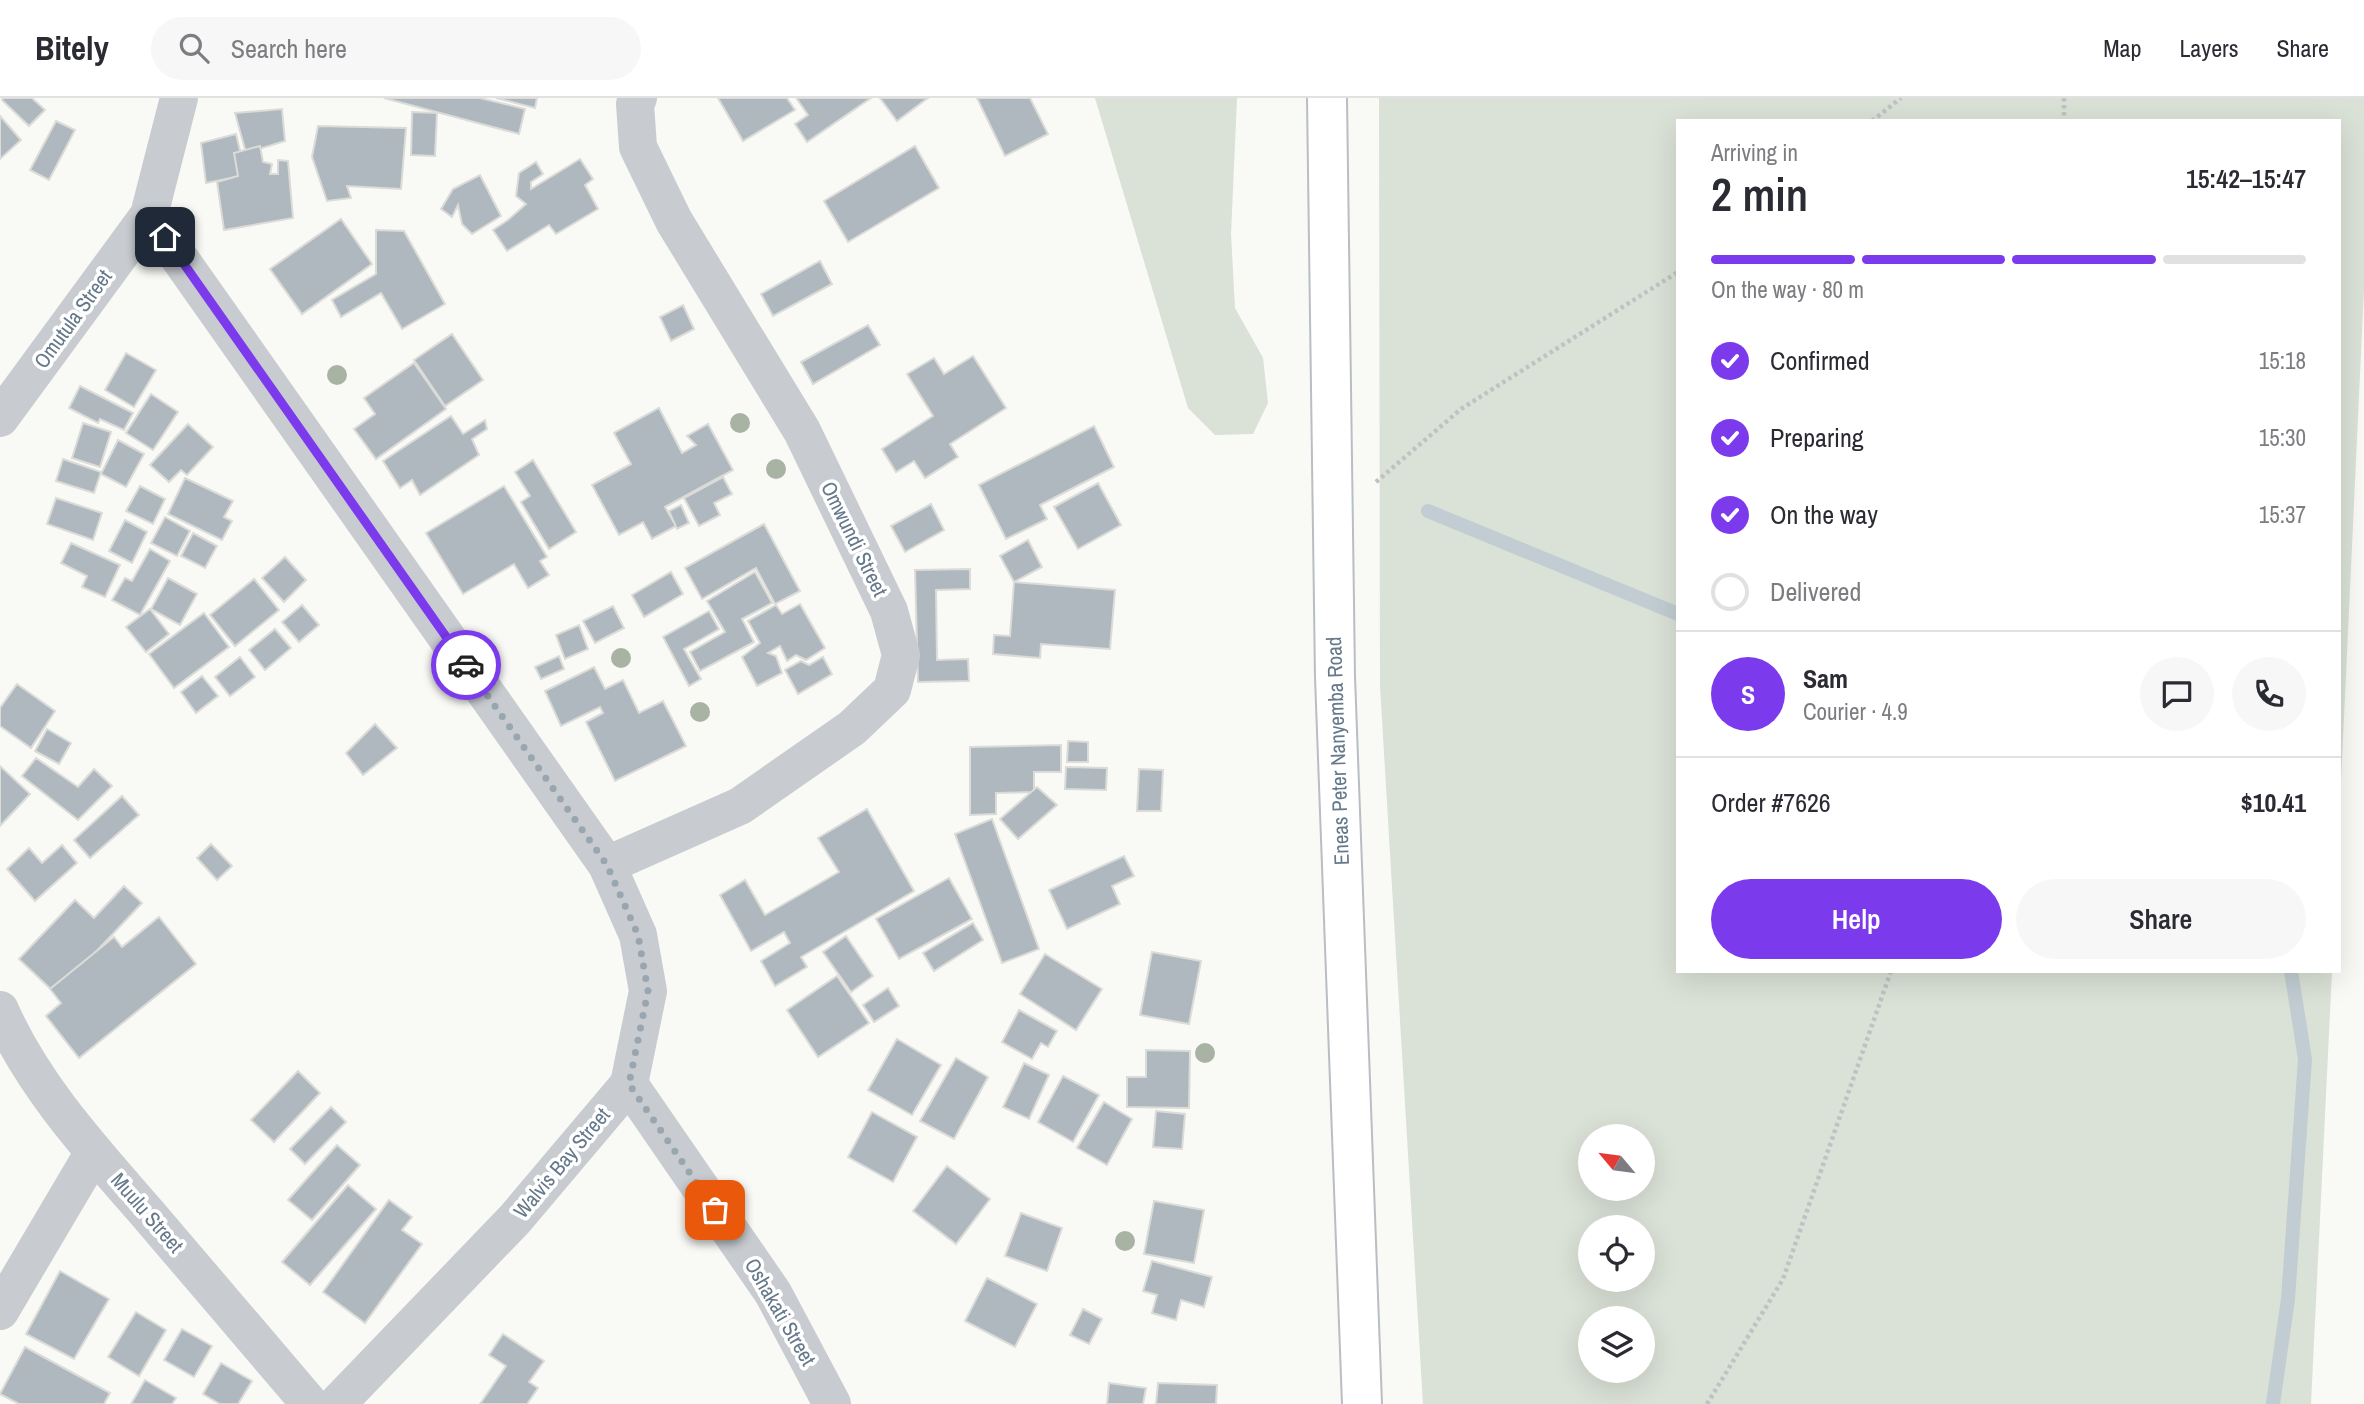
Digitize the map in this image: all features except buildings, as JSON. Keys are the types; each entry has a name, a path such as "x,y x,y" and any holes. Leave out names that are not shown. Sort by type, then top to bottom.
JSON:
{"main road":[{"name":"Eneas Peter Nanyemba Road","path":"1327,98 1335,677 1362,1404"}],"street":[{"name":"Omutula Street","path":"0,418 149,215 179,98"},
{"name":"Omwundi Street","path":"607,865 740,806 852,728 892,690 901,655 888,611 802,431 674,221 638,147 635,104 639,98"},
{"name":"Walvis Bay Street","path":"149,215 607,865 638,935 648,991 629,1084 515,1219 337,1404"},
{"name":"Muulu Street","path":"0,1010 8,1028 48,1091 94,1152 310,1404"},
{"name":"Oshakati Street","path":"629,1084 773,1293 832,1404"},
{"path":"0,1311 94,1152"}],"path":[{"path":"1875,119 1901,98"},
{"path":"2064,98 2064,119"},
{"path":"1332,519 1461,409 1676,273"},
{"path":"1707,1404 1783,1279 1890,973"}],"shaded area":[{"path":"1095,98 1237,98 1231,234 1235,308 1263,358 1268,403 1253,434 1215,435 1188,408"},
{"path":"1379,98 2364,98 2364,289 2341,782 2341,119 1676,119 1676,973 2332,973 2311,1404 1423,1404 1380,686"}],"waterway":[{"path":"1428,511 1676,613"},
{"path":"2273,1404 2288,1299 2305,1059 2291,973"}],"way so far":[{"path":"466,665 607,865 638,935 648,991 629,1084 715,1210"}],"route":[{"path":"165,237 466,665"}]}
